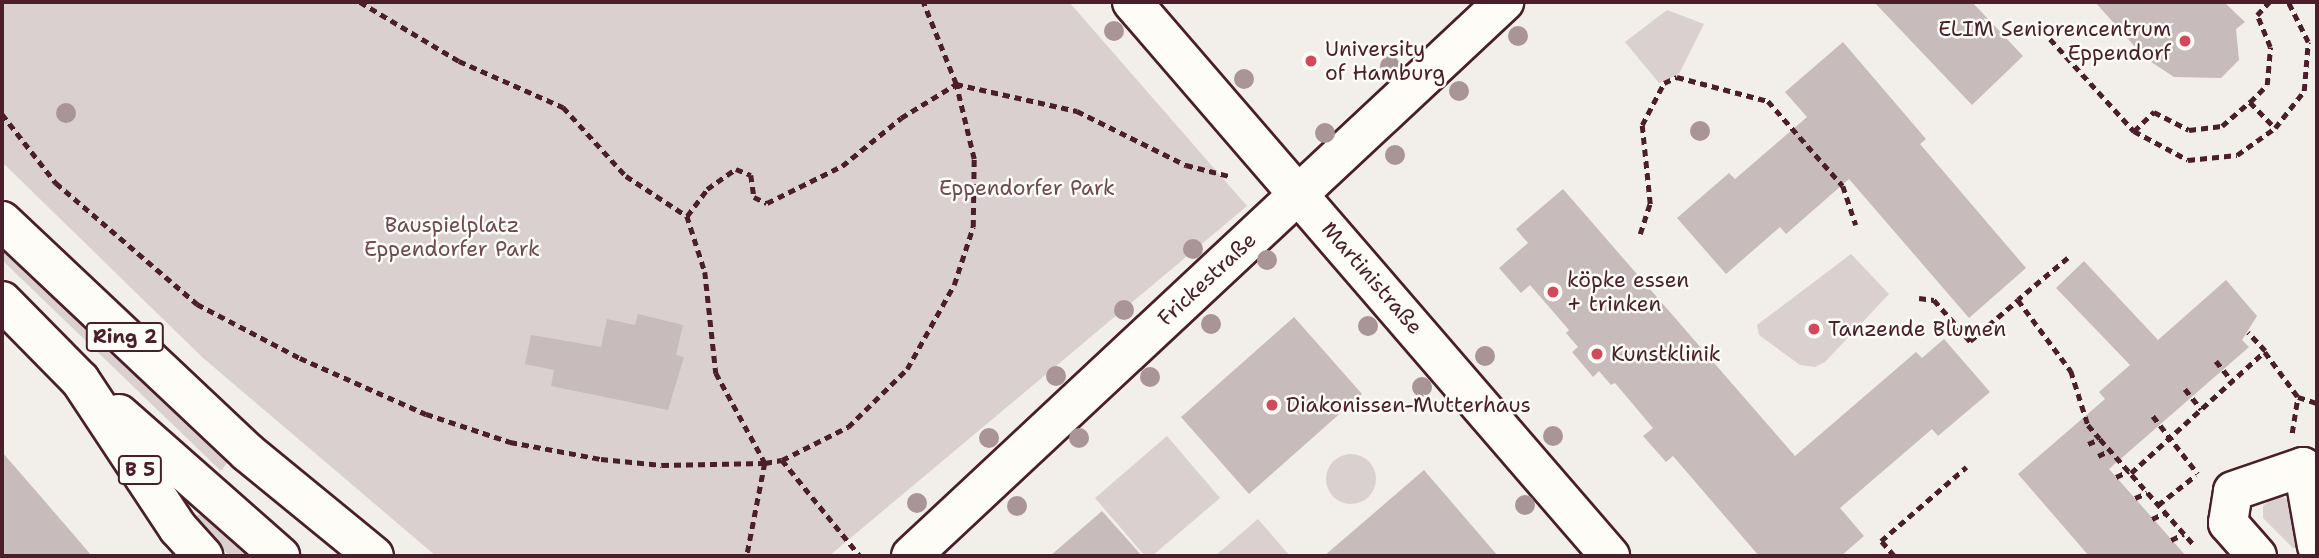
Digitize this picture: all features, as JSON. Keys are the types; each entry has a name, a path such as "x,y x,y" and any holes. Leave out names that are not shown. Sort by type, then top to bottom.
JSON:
{"street":[{"name":"Martinistraße","path":"1132,2 1610,556"},
{"name":"Frickestraße","path":"911,556 1504,2"},
{"name":"Ring 2","path":"2,221 247,452 374,556"},
{"name":"Ring 2","path":"2,300 80,380 280,556"},
{"name":"B 5","path":"80,380 178,528 203,556"},
{"path":"247,452 330,556"},
{"path":"2257,556 2228,523 2233,491 2302,467 2317,546"}],"path":[{"path":"360,2 459,61 563,107 626,176 687,216 705,272 716,373 765,463 747,556"},
{"path":"2,114 55,183 197,304 300,358 426,414 510,442 601,459 662,465 765,463 782,460 848,427 907,369 954,285 973,213 974,159 956,85 923,2"},
{"path":"1248,2 1259,2"},
{"path":"2134,131 2154,112 2189,130 2222,126 2250,102 2267,85 2270,47 2257,15 2269,2"},
{"path":"2042,30 2134,131 2188,160 2237,155 2275,128 2304,91 2308,42 2288,2"},
{"path":"1640,234 1648,217 1650,193 1642,125 1664,83 1677,77 1769,101 1843,186 1856,225"},
{"path":"687,216 707,189 736,169 751,175 754,197 767,203 842,166 901,118 956,85 1077,111 1186,165 1236,178"},
{"path":"2250,102 2275,128"},
{"path":"1919,298 1934,300 1970,341 2068,258"},
{"path":"2018,300 2071,371 2088,425 2203,555 2228,523"},
{"path":"2248,334 2265,352 2298,397 2317,403"},
{"path":"2116,477 2130,472 2265,352"},
{"path":"2216,361 2232,381"},
{"path":"2185,389 2201,409"},
{"path":"2293,438 2291,424 2298,397"},
{"path":"2153,416 2198,474"},
{"path":"2088,444 2100,439"},
{"path":"2098,456 2111,450"},
{"path":"782,460 860,556"},
{"path":"1894,556 1881,541 1966,467"},
{"path":"2134,498 2147,493"},
{"path":"2152,519 2165,513"},
{"path":"2171,540 2184,534"}],"green space":[{"name":"Eppendorfer Park","path":"2,2 1069,2 1247,206 829,556 436,556 202,357 2,162"},
{"path":"1667,10 1704,24 1679,74 1659,83 1625,42"},
{"path":"2,249 227,463 221,471 2,260"},
{"path":"1851,254 1889,294 1825,362 1815,367 1800,365 1759,335 1757,325"},
{"path":"1167,436 1220,498 1152,556 1145,556 1095,498"},
{"path":"1351,454 1369,461 1376,479 1369,497 1351,504 1333,497 1326,479 1333,461"},
{"path":"2275,495 2292,500 2300,548 2293,548 2263,518 2263,506"},
{"path":"194,515 204,515 252,556 229,556"},
{"path":"1258,519 1290,556 1215,556"}],"building":[{"path":"1874,2 1972,2 2023,56 1972,105"},
{"name":"ELIM Seniorencentrum Eppendorf","path":"2095,2 2224,2 2245,22 2236,29 2239,60 2221,78 2174,77 2145,58"},
{"path":"1843,42 1926,139 1920,144 2026,268 1969,318 1849,179 1786,234 1780,227 1726,274 1677,218 1729,173 1735,179 1807,117 1785,92"},
{"path":"1563,189 1795,456 1916,352 1922,358 1944,339 1990,392 1938,436 1932,429 1840,508 1864,536 1841,556 1759,556 1673,456 1666,462 1643,436 1653,428 1615,383 1611,385 1599,371 1593,377 1572,352 1578,347 1566,333 1569,330 1530,285 1521,293 1499,268 1528,243 1516,229"},
{"path":"2084,261 2158,340 2226,280 2257,316 2242,340 2249,347 2109,469 2186,556 2089,556 2018,474 2105,399 2099,392 2130,365 2056,288"},
{"path":"638,314 683,325 676,355 684,357 668,410 551,386 554,370 525,364 531,335 601,347 607,319 635,325"},
{"name":"Diakonissen-Mutterhaus","path":"1294,317 1362,394 1249,494 1181,417"},
{"path":"2,452 42,498 92,556 2,556"},
{"path":"1424,470 1498,556 1324,556"},
{"path":"1102,511 1142,556 1050,556"}],"place":[{"name":"ELIM Seniorencentrum Eppendorf","path":"2185,41"},
{"name":"University of Hamburg","path":"1311,61"},
{"name":"köpke essen + trinken","path":"1553,292"},
{"name":"Tanzende Blumen","path":"1814,329"},
{"name":"Kunstklinik","path":"1597,354"},
{"name":"Diakonissen-Mutterhaus","path":"1272,405"}],"park label":[{"name":"Bauspielplatz Eppendorfer Park","path":"452,237"}]}
